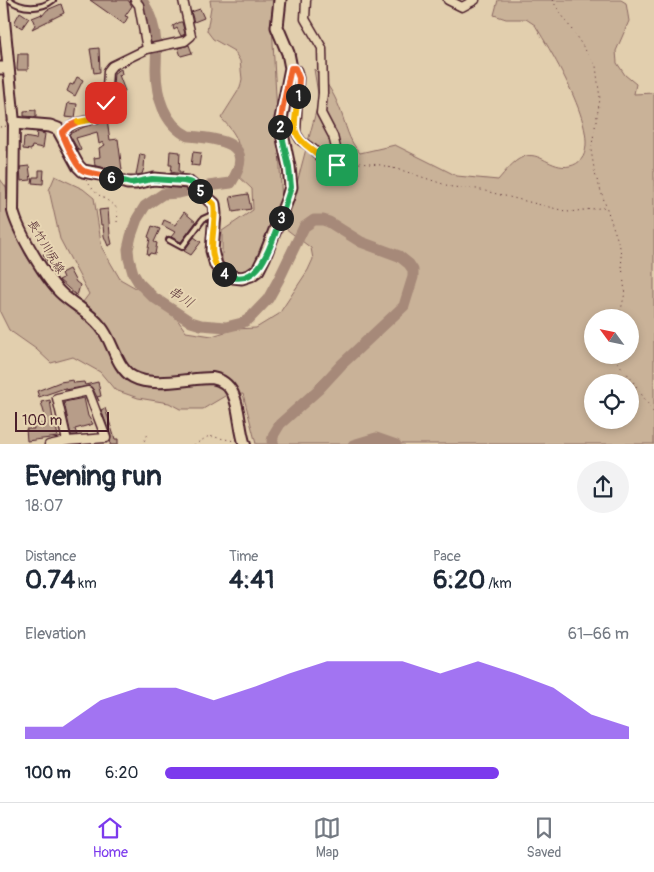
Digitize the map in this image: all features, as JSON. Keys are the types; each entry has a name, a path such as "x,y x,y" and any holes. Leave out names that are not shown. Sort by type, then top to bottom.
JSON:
{"main road":[{"name":"長竹川尻線","path":"2,0 5,21 4,68 14,123 13,211 20,230 48,278 64,295 83,308 96,321 111,342 120,365 131,376 150,382 212,378 227,384 234,397 244,442"},
{"path":"14,123 52,126 62,133 78,166 83,170 127,183 154,179 192,183 214,204 212,251 216,264 223,273 233,277 242,278 251,275 258,270 262,263 291,187 280,124 291,68 288,53 277,27 280,0"}],"street":[{"path":"135,0 139,5 147,49"},
{"path":"62,133 74,123 95,119 106,103 108,71 112,66 147,49 185,41 191,36 183,0"},
{"path":"291,68 297,70 299,78 295,127 298,137 324,162 332,167 337,165 333,136 320,113 323,93 322,48 305,19 306,0"},
{"path":"448,0 462,7 475,0"},
{"path":"49,444 106,438 88,391 57,398 67,441"}],"lane":[{"path":"10,0 23,8 40,6 53,0"},
{"path":"169,240 182,247 203,219 215,214"}],"path":[{"path":"552,0 596,66 600,99 591,150 595,174 620,248 625,293 621,309"},
{"path":"337,165 349,171 358,163 381,165 452,187 477,190 569,212 607,207"},
{"path":"83,170 84,178 95,192 113,203 116,207 118,212 117,222"},
{"path":"619,364 654,413"},
{"path":"142,444 148,434"},
{"path":"194,444 208,436 244,442"}],"shaded area":[{"path":"210,0 273,0 272,24 282,203 256,264 244,272 229,273 222,262 222,231 253,210 252,189 236,174 238,143 233,132 221,118 240,88 242,79 240,61 234,51 213,39 207,31 211,7"},
{"path":"498,0 621,0 626,3 629,21 616,51 617,63 625,75 636,84 634,94 654,93 654,444 256,444 243,394 225,396 203,409 180,409 169,403 138,398 115,390 100,372 73,357 51,363 36,349 9,330 0,312 0,179 6,187 9,219 25,254 43,281 77,310 89,294 60,239 49,190 55,176 83,189 94,198 102,248 120,279 143,292 177,319 186,332 212,336 235,329 256,328 279,314 308,270 313,259 311,248 285,228 319,100 314,69 332,93 350,138 360,153 395,145 457,176 498,180 509,167 523,157 535,156 557,165 570,166 582,158 586,142 583,122 575,99 535,25 526,19 506,19 494,15"}],"building":[{"path":"90,0 128,0 132,6 125,16 128,17 124,24"},
{"path":"61,4 64,13 32,29 35,25 32,18 42,14 42,16 47,10"},
{"path":"200,9 204,18 194,22 191,12"},
{"path":"20,12 29,18 22,28 14,23"},
{"path":"182,22 185,34 181,36 177,28 174,30 173,26"},
{"path":"189,45 192,53 181,56 178,48"},
{"path":"99,48 100,72 94,73 90,49"},
{"path":"18,54 28,54 28,70 17,70"},
{"path":"121,69 122,74 119,75 125,91 116,94 113,86 114,73"},
{"path":"77,77 83,80 75,96 67,91 70,84 73,85"},
{"path":"68,103 77,104 75,118 65,117"},
{"path":"36,110 36,117 24,116 24,111"},
{"path":"107,120 110,140 118,139 122,170 115,171 111,170 111,167 95,166 94,158 100,157 99,148 105,145 103,142 99,144 97,132 76,138 81,150 79,151 69,134"},
{"path":"37,132 45,134 43,148 32,146 31,150 23,149 24,137 36,139"},
{"path":"170,151 180,152 179,172 183,172 182,174 171,172 172,165 169,165"},
{"path":"193,152 201,153 199,166 191,165"},
{"path":"140,154 145,155 144,168 142,174 136,175"},
{"path":"29,166 31,180 21,181 20,167"},
{"path":"39,170 44,170 43,184 32,183 33,177 39,177"},
{"path":"248,194 251,209 233,212 230,197"},
{"path":"108,209 112,244 108,246 104,236 103,225 101,225 99,210"},
{"path":"184,212 196,222 181,242 171,237 175,232 162,225 164,220 175,225"},
{"path":"152,226 160,229 154,242 157,243 155,254 150,253 149,255 147,254 150,238 148,237"},
{"path":"194,237 201,242 191,255 184,251"},
{"path":"51,250 56,261 49,264 43,254"},
{"path":"69,269 76,282 80,285 77,296 59,280 63,278 61,273"},
{"path":"73,380 74,383 84,382 85,385 98,382 101,396 97,397 89,386 65,390 65,388 39,397 37,391 60,382"},
{"path":"84,398 88,416 93,424 75,429 77,435 71,435 64,402"},
{"path":"50,400 54,426 56,426 58,437 27,441 26,429 34,429 33,425 47,423 41,402"},
{"path":"105,408 115,439 118,439 118,444 110,444 111,436 101,410"}],"waterway":[{"name":"串川","path":"142,0 150,15 155,32 156,80 160,99 167,117 180,131 188,136 223,141 231,145 237,151 240,159 238,169 231,183 179,193 163,194 145,206 137,219 128,249 133,273 139,283 153,297 191,322 201,325 226,327 242,323 249,319 268,299 304,227 314,220 329,222 361,242 399,256 413,270 413,277 404,306 342,364 318,390 280,424 274,434 272,441 274,444"},
{"name":"串川","path":"356,444 376,438 393,444"}],"route":[{"path":"106,103 95,119 74,123 62,133 78,166 83,170 127,183 154,179 192,183 214,204 213,256 220,271 228,276 246,277 255,272 260,266 289,194 291,187 290,172 280,129 280,119 291,68 297,70 299,78 296,133 301,141 312,149 324,162 332,167 337,165"}]}
